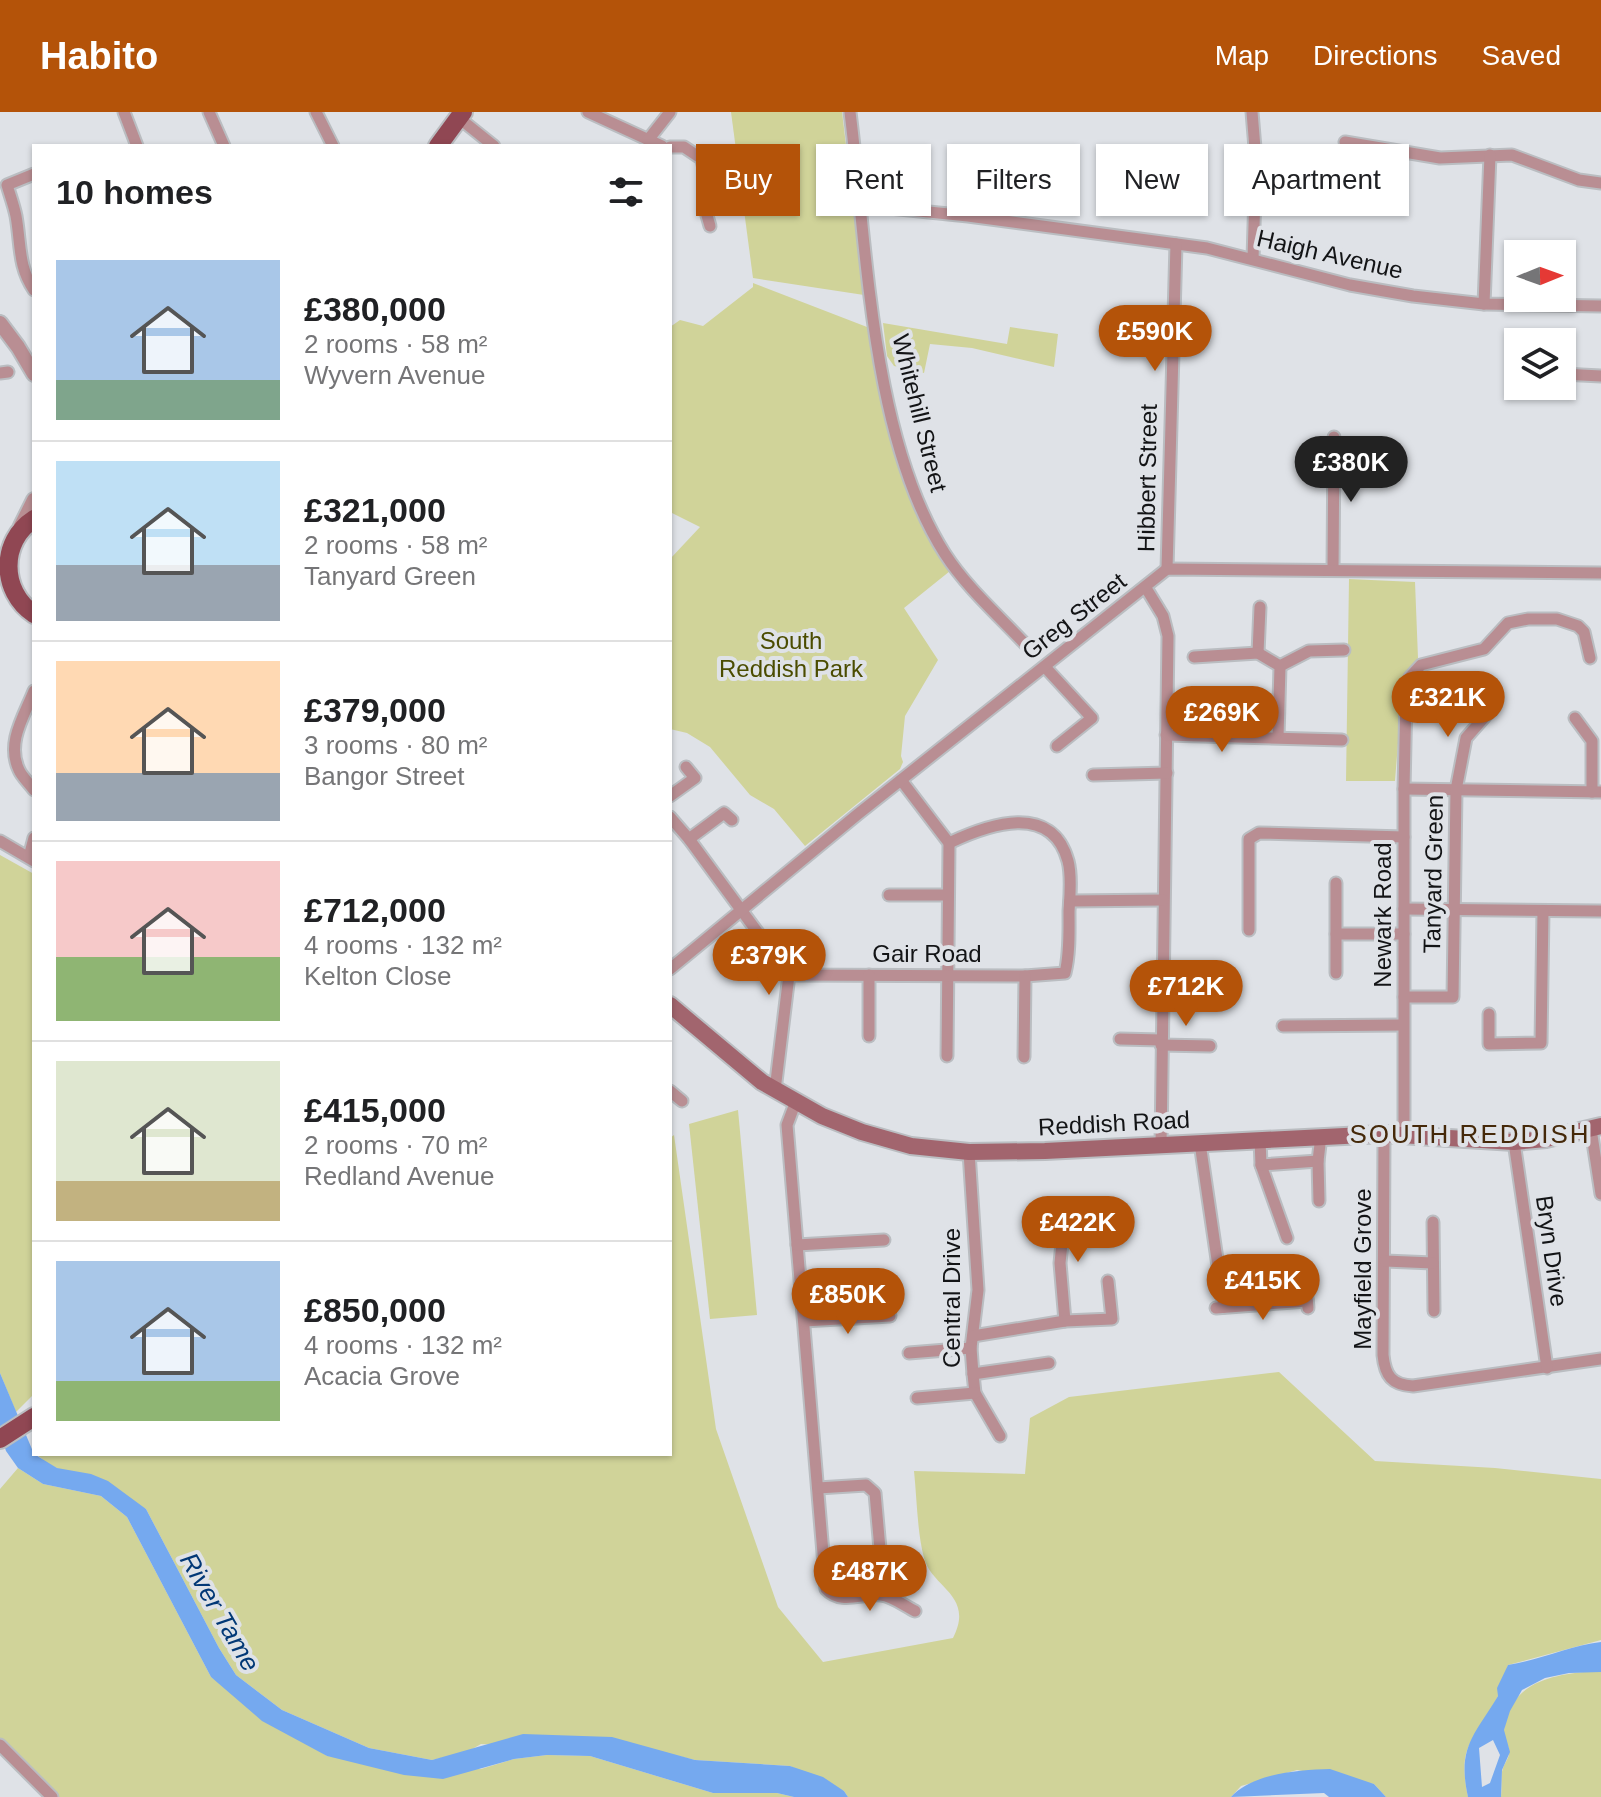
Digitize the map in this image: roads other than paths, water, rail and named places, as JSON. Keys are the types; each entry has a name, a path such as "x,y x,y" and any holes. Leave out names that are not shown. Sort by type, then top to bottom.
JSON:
{"main road":[{"path":"439,144 461,115"},
{"path":"28,523 12,538 3,557 9,597 32,613"},
{"name":"Reddish Road","path":"672,1007 775,1090 822,1116 911,1146 969,1152 1076,1150 1384,1134 1514,1142 1546,1139 1596,1128"},
{"path":"0,1439 32,1418"}],"street":[{"path":"124,112 136,144"},
{"path":"209,112 223,144"},
{"path":"316,112 332,144"},
{"path":"588,112 657,144"},
{"path":"648,140 670,112"},
{"name":"Whitehill Street","path":"850,112 853,144"},
{"path":"1252,112 1256,160 1253,259"},
{"path":"461,115 492,144"},
{"path":"1345,142 1440,158 1512,155 1579,180 1601,183"},
{"path":"672,147 684,147 702,159 709,194 706,212 710,226"},
{"path":"1484,304 1490,155"},
{"path":"32,175 3,187 16,216 17,246 25,277 32,287"},
{"name":"Haigh Avenue","path":"931,212 1176,244 1253,259 1350,285 1413,296 1484,304 1601,306"},
{"name":"Whitehill Street","path":"861,216 876,336 907,473 946,556 967,583 1026,645"},
{"name":"Hibbert Street","path":"1167,569 1176,244"},
{"path":"0,323 32,371"},
{"path":"1576,375 1601,376"},
{"path":"1333,570 1334,437"},
{"path":"1167,569 1601,573"},
{"name":"Greg Street","path":"672,967 1167,569"},
{"path":"1146,588 1163,616 1168,636 1161,1145"},
{"path":"1258,653 1260,607"},
{"name":"Newark Road","path":"1404,1134 1404,789 1406,696 1410,677 1421,665 1484,649 1508,623 1557,619 1578,626 1584,632 1590,658"},
{"path":"1280,666 1309,651 1344,650"},
{"path":"1194,657 1258,653 1280,666"},
{"path":"1278,737 1280,666"},
{"path":"1045,667 1092,718 1057,746"},
{"path":"32,696 16,734 14,753 19,771 32,787"},
{"name":"Tanyard Green","path":"1404,997 1453,997 1456,790 1466,738 1488,713"},
{"path":"1404,789 1596,792 1592,741 1575,718"},
{"path":"1166,735 1342,740"},
{"path":"672,795 695,778 686,767"},
{"path":"1093,775 1167,773"},
{"path":"901,780 949,843 946,895 947,1056"},
{"path":"689,839 724,813 732,820"},
{"path":"672,822 689,839 789,975 775,1090"},
{"path":"949,843 969,833 1011,823 1031,822 1048,829 1069,862 1070,901 1163,900"},
{"path":"1249,930 1249,839 1259,833 1404,837"},
{"path":"0,841 32,859"},
{"path":"1336,883 1336,973"},
{"path":"889,895 946,895"},
{"name":"Gair Road","path":"789,975 1025,976 1065,973 1070,901"},
{"path":"1404,909 1601,911"},
{"path":"1489,1014 1489,1044 1541,1043 1543,911"},
{"path":"1336,934 1404,934"},
{"path":"869,975 869,1036"},
{"path":"1024,1057 1025,976"},
{"path":"1283,1026 1403,1025"},
{"path":"1120,1039 1210,1046"},
{"path":"672,1093 682,1101"},
{"path":"796,1101 787,1125 826,1589 833,1596 842,1598 884,1594 915,1611"},
{"path":"1596,1128 1601,1194"},
{"name":"Mayfield Grove","path":"1384,1134 1383,1355 1384,1368 1390,1379 1399,1385 1413,1386 1601,1359"},
{"path":"1319,1201 1321,1136"},
{"path":"1260,1139 1261,1165 1287,1238"},
{"name":"Bryn Drive","path":"1514,1142 1547,1368"},
{"path":"1200,1143 1220,1308 1308,1305 1306,1287"},
{"name":"Central Drive","path":"969,1152 978,1290 972,1342 975,1393 1000,1436"},
{"path":"1261,1165 1318,1161"},
{"path":"1433,1222 1434,1311"},
{"path":"1049,1237 1062,1243 1080,1239"},
{"path":"797,1245 884,1240"},
{"path":"1062,1243 1060,1263 1065,1321"},
{"path":"1385,1261 1433,1263"},
{"path":"909,1353 1065,1321 1112,1319 1108,1281"},
{"path":"804,1321 890,1316"},
{"path":"973,1374 1049,1363"},
{"path":"917,1398 975,1393"},
{"path":"818,1488 866,1485 875,1493 884,1594"},
{"path":"0,1745 52,1797"}],"water":[{"path":"0,1373 32,1449 32,1456 57,1468 91,1474 108,1481 146,1509 236,1675 282,1710 369,1748 432,1760 523,1734 612,1737 695,1760 790,1766 823,1777 848,1797 713,1793 590,1756 547,1755 514,1759 443,1779 404,1775 327,1756 262,1721 211,1677 127,1517 101,1496 43,1484 18,1468 6,1451 0,1433"},
{"path":"1601,1642 1601,1672 1569,1673 1545,1678 1522,1690 1504,1730 1510,1752 1502,1770 1501,1797 1468,1797 1466,1754 1475,1732 1498,1696 1497,1688 1508,1665","holes":["1493,1740 1500,1755 1490,1783 1482,1787 1479,1748"]},
{"path":"1330,1769 1374,1784 1386,1797 1329,1797 1324,1793 1231,1797 1240,1789 1264,1778 1290,1772"}],"district":[{"name":"SOUTH REDDISH","path":"1470,1134"}],"park label":[{"name":"South Reddish Park","path":"791,654"}],"water label":[{"name":"River Tame","path":"220,1612"}]}
